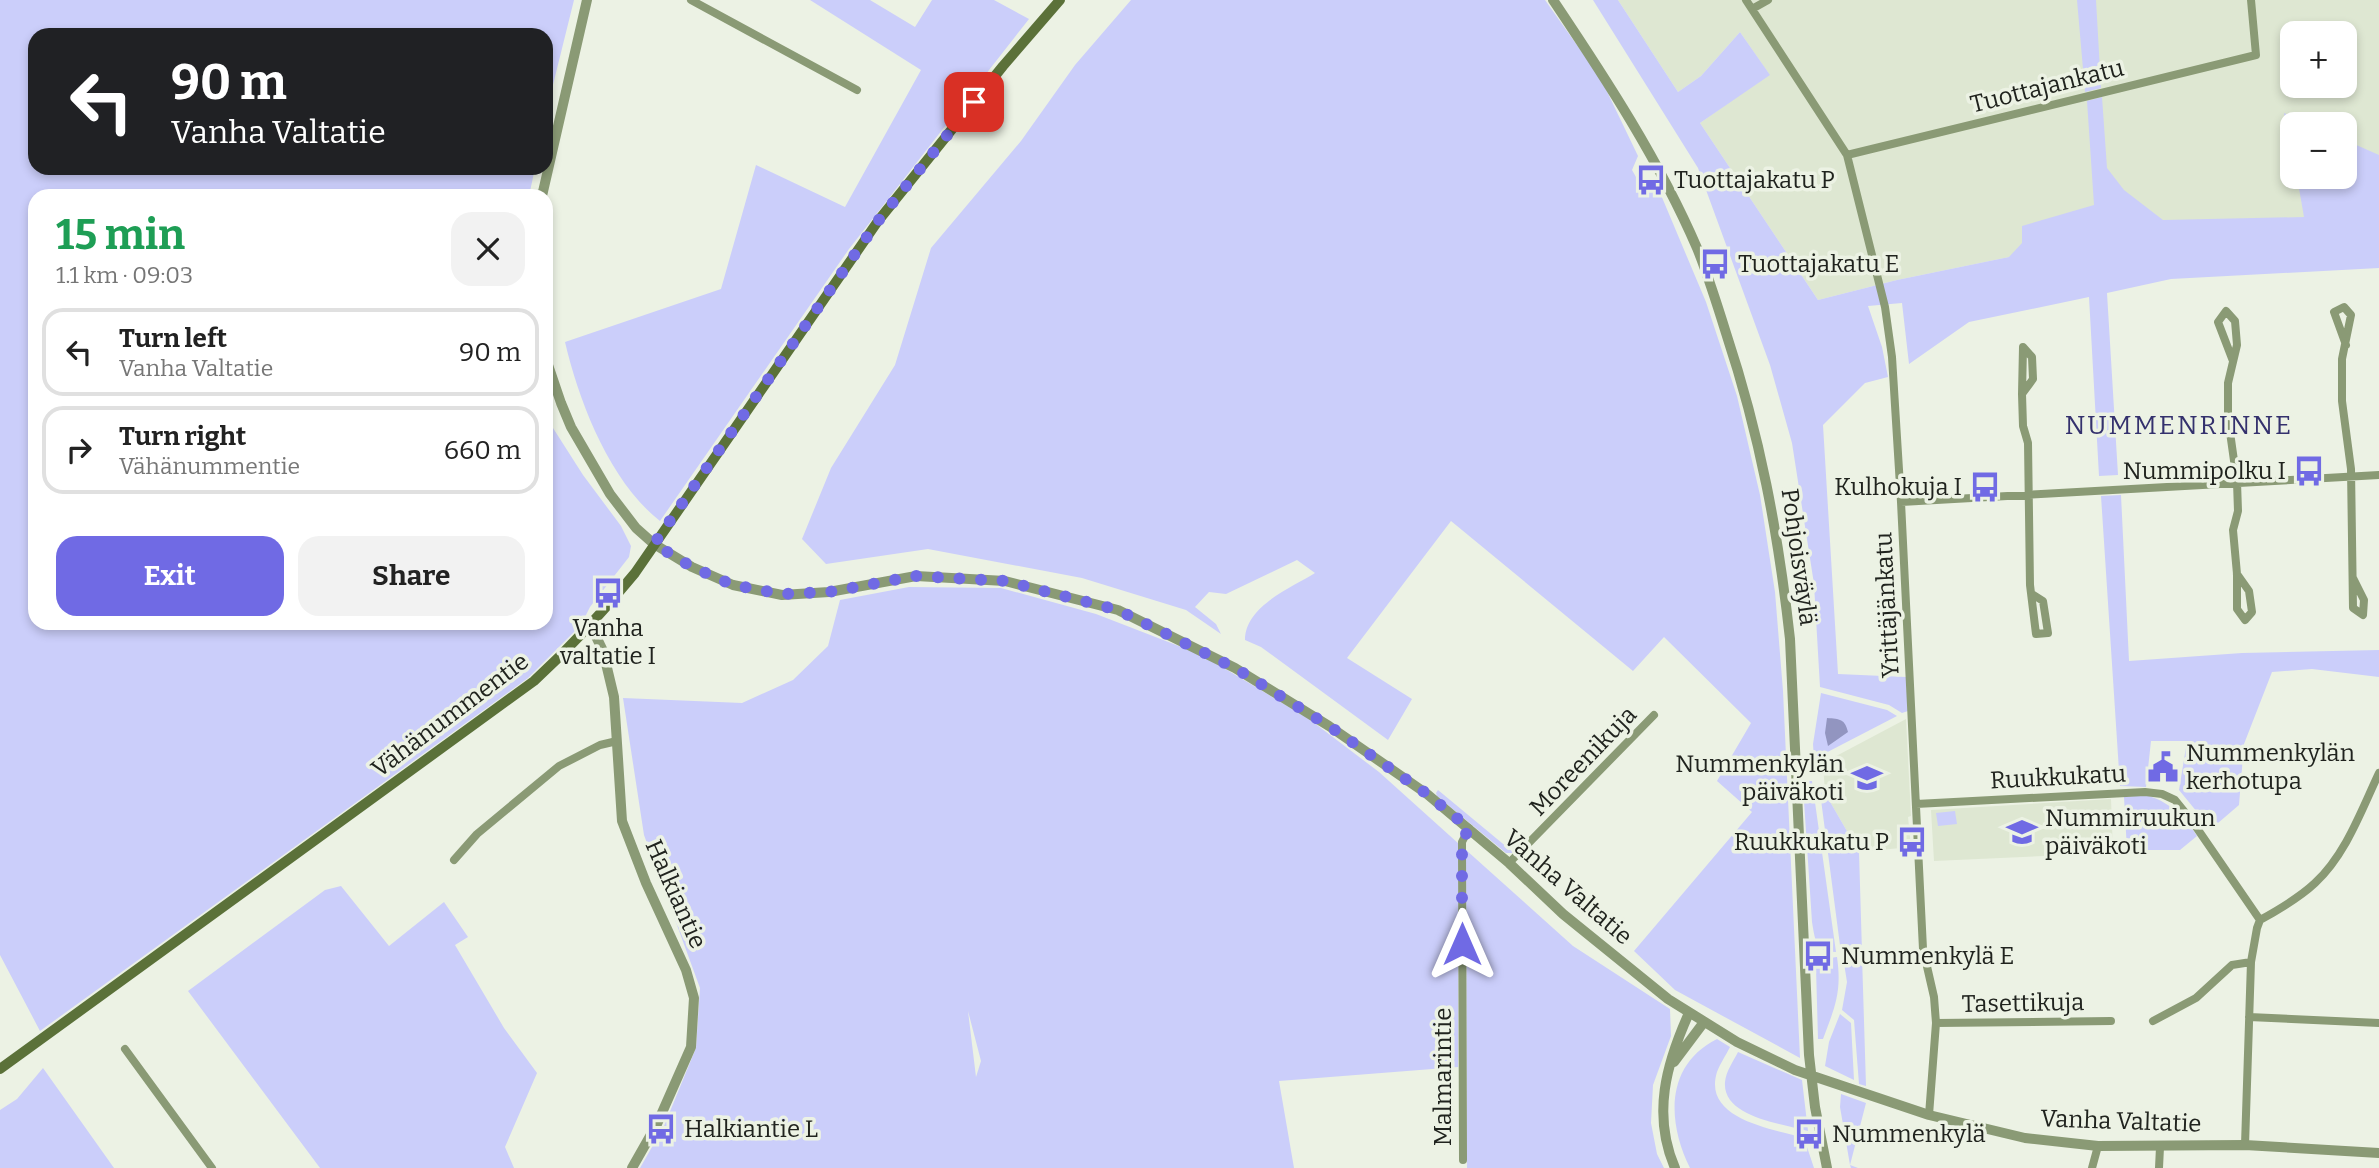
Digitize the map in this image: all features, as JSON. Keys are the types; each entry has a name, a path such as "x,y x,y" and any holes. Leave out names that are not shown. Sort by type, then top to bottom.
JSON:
{"main road":[{"name":"Vähänummentie","path":"0,1069 534,681 591,626 654,544 878,221 1060,0"}],"street":[{"path":"553,148 587,0"},
{"path":"691,0 857,90"},
{"name":"Pohjoisväylä","path":"1553,0 1625,110 1697,248 1748,399 1764,464 1781,559 1790,639 1809,1055 1815,1107 1827,1168"},
{"name":"Yrittäjänkatu","path":"1746,0 1847,155 1885,307 1892,357 1902,502 1923,949 1934,998 1936,1023 1929,1115"},
{"path":"1752,9 1768,0"},
{"name":"Tuottajankatu","path":"1847,155 2256,55 2251,0"},
{"path":"2233,361 2218,322 2226,311 2235,321 2237,345 2228,383 2228,418 2237,482 2238,511 2233,530 2237,574 2236,609 2245,620 2252,612 2249,591 2237,574"},
{"path":"2346,345 2342,359 2342,401 2351,476 2353,578"},
{"path":"2022,394 2033,379 2032,357 2023,347 2022,394 2023,426 2028,443 2032,594"},
{"name":"Vanha Valtatie","path":"553,380 584,451 623,511 636,528 654,544 692,567 733,585 782,594 829,592 916,576 1005,581 1118,610 1235,668 1329,726 1427,794 1509,863 1563,914 1642,979 1704,1022 1795,1070 1929,1115 2025,1138 2098,1146 2245,1145 2379,1153"},
{"path":"1902,502 2379,475"},
{"name":"Halkiantie","path":"591,626 603,651 614,697 622,821 646,883 686,970 694,998 691,1047 657,1124 632,1168"},
{"name":"Moreenikuja","path":"1509,863 1654,715"},
{"path":"454,860 477,834 559,766 600,745 617,741"},
{"path":"2245,1145 2251,962 2257,928 2260,920 2296,899 2329,868 2340,853 2379,774"},
{"name":"Ruukkukatu","path":"1916,804 2137,792 2162,794 2175,800 2192,821 2260,920"},
{"name":"Malmarintie","path":"1463,1160 1462,842 1469,828"},
{"path":"2153,1021 2196,998 2232,965 2251,962"},
{"path":"1675,1168 1665,1140 1662,1120 1665,1081 1689,1013"},
{"path":"2249,1017 2379,1023"},
{"name":"Tasettikuja","path":"1936,1023 2111,1021"},
{"path":"1665,1081 1678,1057 1704,1022"},
{"path":"125,1049 212,1168"},
{"path":"2092,1168 2098,1146"},
{"path":"2159,1168 2160,1147"}],"shaded area":[{"path":"0,0 574,0 553,85 553,28 28,28 28,175 534,175 530,189 28,189 28,630 553,630 553,428 583,475 621,526 631,546 629,557 590,607 581,625 528,678 40,1031 0,955"},
{"path":"810,0 870,0 915,27 932,0 994,0 1029,19 849,249 660,521 642,505 626,485 599,439 579,390 565,342 721,289 756,165 845,207 921,70"},
{"path":"1131,0 1545,0 1601,79 1638,156 1632,170 1640,184 1655,186 1661,195 1706,302 1737,396 1760,495 1775,592 1783,691 1800,1058 1675,990 1634,951 1752,812 1717,781 1751,723 1664,637 1633,671 1451,521 1347,658 1412,699 1388,740 1261,647 1245,640 1247,628 1261,608 1271,599 1315,573 1297,560 1226,594 1209,592 1195,607 1216,624 1221,634 1186,610 1082,578 928,549 826,564 802,539 831,468 895,365 931,248 1021,141 1075,65"},
{"path":"1593,0 1618,0 1678,92 1701,76 1740,32 1770,75 1700,123 1818,300 1897,280 2009,257 2022,243 2022,226 2094,205 2087,101 2102,97 2107,168 2124,190 2163,220 2304,217 2299,189 2357,189 2357,145 2379,155 2379,268 2171,279 2107,293 2118,475 2099,476 2089,297 1969,322 1909,364 1902,303 1868,306 1882,347 1888,377 1865,383 1823,425 1838,674 1906,677 1908,711 1902,713 1889,705 1820,687 1814,584 1792,443 1770,365 1698,168"},
{"path":"1618,0 2379,0 2379,207 2009,257 1897,280 1818,300 1700,123 1769,74 1740,32 1701,76 1678,92"},
{"path":"2077,0 2096,0 2101,88 2085,92"},
{"path":"2121,495 2129,661 2242,653 2379,650 2379,677 2312,669 2272,672 2244,744 2239,805 2211,829 2179,790 2187,741 2151,741 2146,787 2120,786 2101,496"},
{"path":"909,587 1001,588 1096,614 1202,655 1309,719 1379,772 1459,844 1458,1067 1279,1081 1294,1168 640,1168 664,1126 696,1048 700,988 644,835 623,698 742,703 793,680 828,646 840,600","holes":["968,1011 981,1061 976,1077"]},
{"path":"1821,693 1887,710 1897,716 1814,759 1813,744"},
{"path":"1827,718 1841,720 1848,732 1828,746 1825,733"},
{"name":"Nummenkylän päiväkoti","path":"1906,719 1911,847 1859,852 1825,793 1823,763"},
{"path":"1812,781 1836,952 1820,947 1815,939 1812,922 1803,786"},
{"path":"1438,790 1514,853 1506,853 1437,796"},
{"path":"1820,792 1825,793 1859,852 1862,952 1841,953"},
{"path":"2145,795 2175,810 2197,836 2180,850 2127,850 2124,797"},
{"name":"Nummiruukun päiväkoti","path":"2111,799 2113,853 1934,861 1931,810"},
{"path":"1955,811 1957,824 1938,826 1936,813"},
{"path":"1466,850 1573,946 1670,1009 1671,1036 1653,1085 1651,1123 1657,1154 1664,1168 1467,1168"},
{"path":"341,886 389,946 444,902 468,937 455,945 504,1028 537,1073 505,1147 514,1168 320,1168 188,991 325,890"},
{"path":"1862,956 1866,1086 1859,1084 1854,1020 1842,1010 1847,982 1843,957"},
{"path":"1837,957 1839,980 1836,999 1823,1039 1818,1039 1816,968 1823,959"},
{"path":"1840,1014 1851,1023 1854,1080 1825,1066 1829,1042"},
{"path":"1717,1039 1730,1047 1717,1072 1715,1088 1720,1101 1730,1112 1744,1120 1804,1138 1814,1168 1690,1168 1677,1132 1675,1096 1688,1064 1700,1050"},
{"path":"1738,1052 1802,1080 1808,1131 1756,1117 1733,1103 1727,1094 1725,1082"},
{"path":"43,1068 114,1168 0,1168 0,1110 17,1099"},
{"path":"1841,1094 1866,1103 1850,1165 1840,1107"}],"place":[{"name":"Tuottajakatu P","path":"1651,180"},
{"name":"Tuottajakatu E","path":"1715,264"},
{"name":"Nummipolku I","path":"2309,471"},
{"name":"Kulhokuja I","path":"1985,487"},
{"name":"Vanha valtatie I","path":"608,593"},
{"name":"Nummenkylän kerhotupa","path":"2163,767"},
{"name":"Nummenkylän päiväkoti","path":"1867,778"},
{"name":"Nummiruukun päiväkoti","path":"2022,832"},
{"name":"Ruukkukatu P","path":"1912,842"},
{"name":"Nummenkylä E","path":"1818,956"},
{"name":"Halkiantie L","path":"661,1129"},
{"name":"Nummenkylä","path":"1809,1134"}],"district":[{"name":"NUMMENRINNE","path":"2179,425"}],"route":[{"path":"974,102 878,221 654,544 692,567 733,585 782,594 829,592 916,576 1005,581 1118,610 1235,668 1329,726 1427,794 1469,828 1462,842 1462,944"}]}
